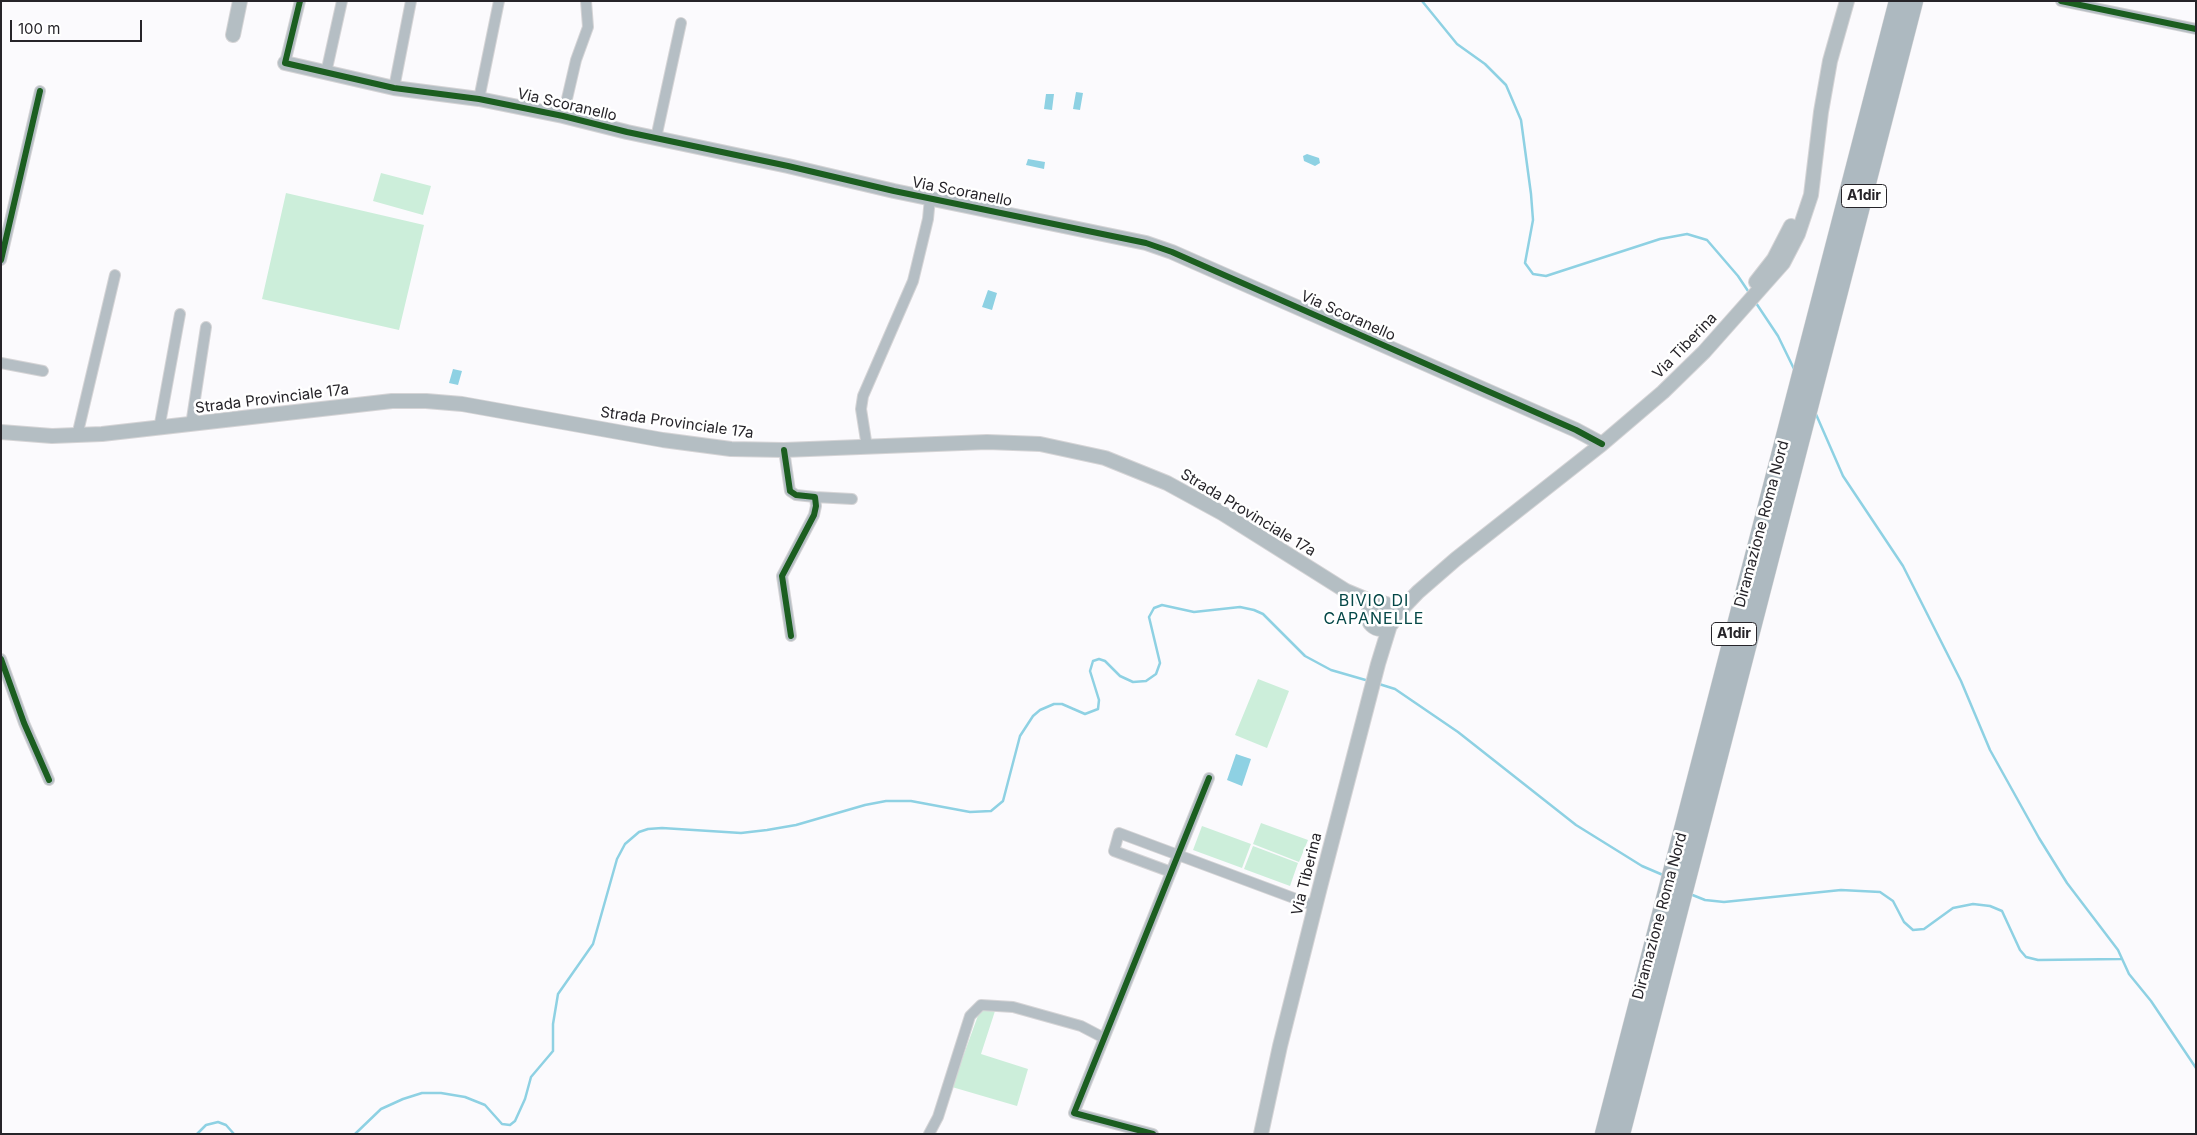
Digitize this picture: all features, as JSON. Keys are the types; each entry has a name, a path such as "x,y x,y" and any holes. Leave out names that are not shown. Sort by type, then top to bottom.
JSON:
{"highway":[{"name":"Diramazione Roma Nord","path":"1621,1134 1674,897 1794,402 1898,1"},
{"name":"Diramazione Roma Nord","path":"1681,868 1803,432 1914,1"},
{"name":"Diramazione Roma Nord","path":"1604,1134 1674,897"}],"main road":[{"path":"233,35 240,1"},
{"name":"Via Tiberina","path":"1262,1134 1280,1046 1315,906 1379,661 1392,621 1418,592 1456,559 1637,416 1704,352 1739,307 1762,282 1780,250 1797,212 1808,172 1830,61 1847,1"},
{"name":"Via Scoranello","path":"285,63 394,88 478,99 563,116 930,198 1132,239 1168,250 1576,430 1602,444"},
{"name":"Strada Provinciale 17a","path":"1,432 77,436 158,429 392,401 436,401 708,447 743,450 1009,442 1062,447 1095,455 1139,470 1192,496 1346,591"},
{"path":"1346,591 1392,609 1392,621 1383,628 1370,620 1346,591"},
{"path":"1379,661 1370,620 1371,608 1381,604 1404,600 1418,592"}],"street":[{"path":"285,63 300,1"},
{"path":"326,73 342,1"},
{"path":"394,88 411,1"},
{"path":"478,99 499,1"},
{"path":"563,116 576,60 588,27 586,1"},
{"path":"2061,1 2196,29"},
{"path":"656,138 681,23"},
{"path":"1,260 40,91"},
{"path":"868,447 861,408 862,396 913,281 928,220 930,198"},
{"path":"77,436 115,275"},
{"path":"158,429 180,314"},
{"path":"191,425 206,327"},
{"path":"1,363 43,372"},
{"path":"784,450 791,493 815,497 852,499"},
{"path":"791,636 782,576 815,512 815,497"},
{"path":"1,659 24,723 49,780"},
{"path":"1153,1134 1074,1112 1209,778"},
{"path":"1171,872 1114,851 1119,833 1315,906"},
{"path":"928,1134 938,1117 970,1016 981,1005 1013,1007 1081,1026 1104,1038"}],"green space":[{"path":"381,173 431,186 423,215 373,201"},
{"path":"286,193 424,225 399,330 262,299"},
{"path":"1258,679 1289,691 1267,748 1235,735"},
{"path":"1261,823 1308,840 1299,862 1253,844"},
{"path":"1202,826 1251,844 1242,868 1193,850"},
{"path":"1253,846 1298,863 1290,886 1244,869"},
{"path":"980,1010 995,1011 981,1054 1028,1069 1017,1106 952,1087"}],"water":[{"path":"1076,92 1083,93 1080,110 1073,109"},
{"path":"1046,94 1054,94 1052,110 1044,109"},
{"path":"1307,154 1319,158 1320,163 1315,166 1304,161 1303,156"},
{"path":"1028,159 1045,162 1044,169 1026,165"},
{"path":"988,290 997,293 992,310 982,307"},
{"path":"453,369 462,371 458,385 449,383"},
{"path":"1236,754 1251,759 1242,786 1227,780"}],"waterway":[{"path":"1422,1 1457,44 1485,64 1506,85 1521,120 1533,220 1525,263 1533,274 1546,276 1660,239 1687,234 1707,240 1738,276 1750,294"},
{"path":"1756,303 1778,336 1795,371"},
{"path":"1815,412 1843,476 1903,566 1961,681 1990,750 2039,838 2067,883 2118,950 2129,974 2151,1001 2196,1068"},
{"path":"355,1134 381,1109 422,1093 441,1093 465,1097 485,1105 502,1124 510,1125 515,1121 525,1099 531,1077 553,1051 553,1024 558,994 593,944 617,859 625,844 639,832 662,828 741,833 767,830 796,825 865,805 886,801 911,801 970,812 991,811 1003,801 1020,736 1033,716 1040,710 1054,704 1062,704 1085,714 1098,709 1099,700 1090,671 1093,661 1099,659 1105,661 1120,676 1133,682 1146,681 1156,674 1160,663 1149,617 1154,608 1162,605 1194,612 1240,607 1254,610 1263,614 1305,656 1331,670 1369,681"},
{"path":"1379,684 1395,689 1458,732 1576,825 1642,866 1663,875"},
{"path":"1690,894 1705,900 1724,902 1841,890 1880,892 1893,901 1904,922 1913,930 1924,929 1953,908 1973,904 1990,906 2002,911 2020,950 2026,957 2038,960 2121,959"},
{"path":"197,1134 206,1125 218,1122 226,1125 234,1134"}],"cycle path":[{"path":"300,1 285,63 394,88 479,99 563,116 894,191 1146,243 1172,252 1576,430 1602,444"},
{"path":"2061,1 2196,29"},
{"path":"1,260 40,91"},
{"path":"784,450 790,491 796,495 815,497 816,506 814,515 782,576 791,636"},
{"path":"1,659 24,723 49,780"},
{"path":"1153,1134 1074,1113 1209,778"}],"district":[{"name":"BIVIO DI CAPANELLE","path":"1374,610"}]}
